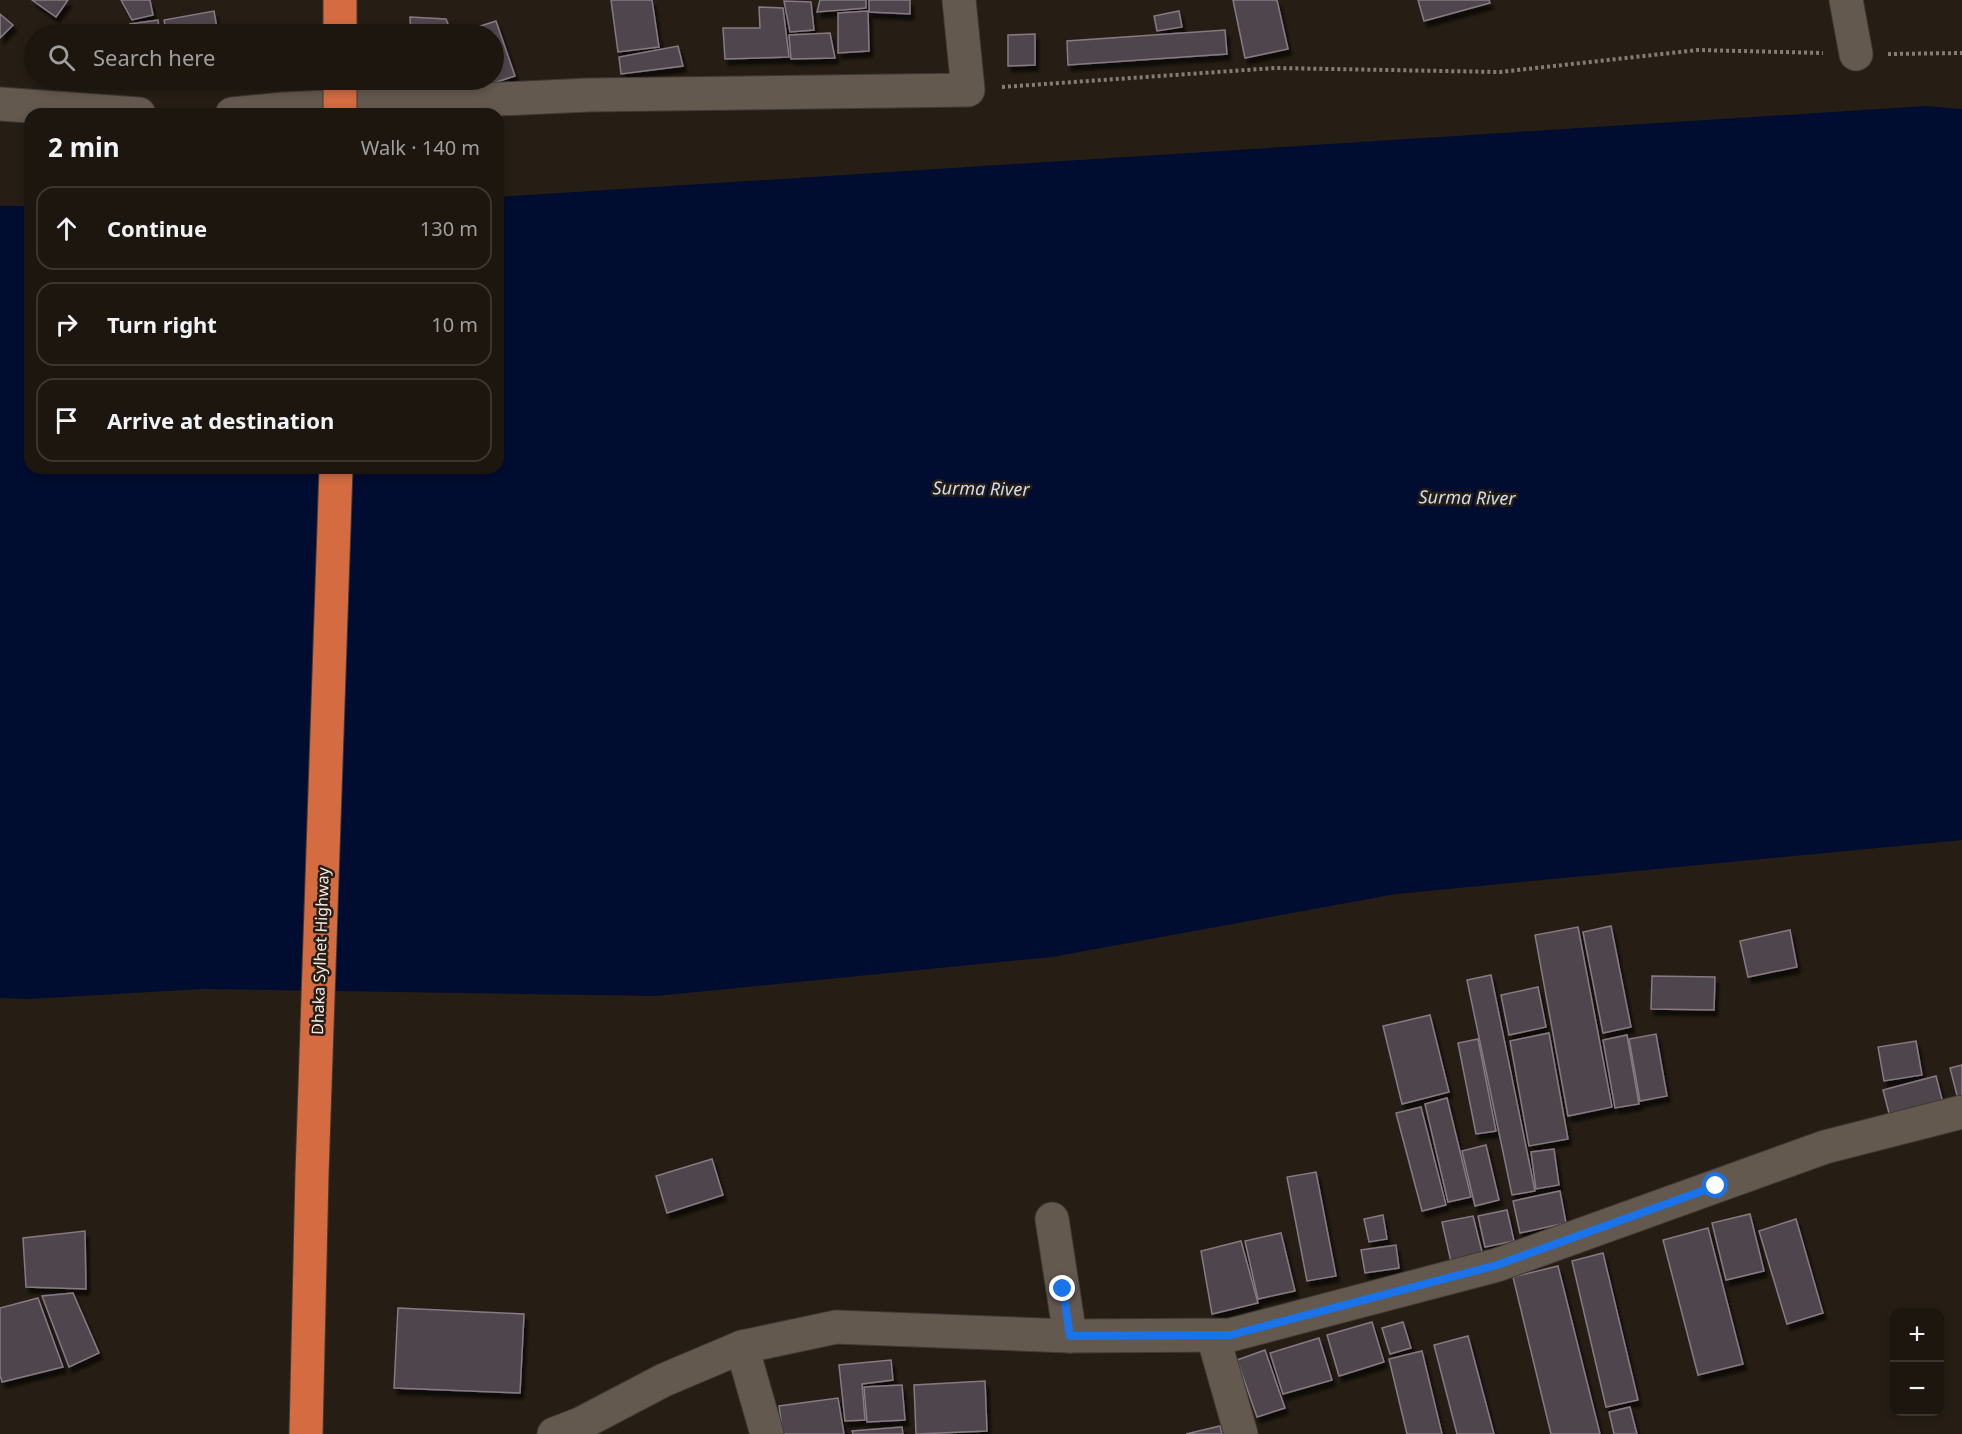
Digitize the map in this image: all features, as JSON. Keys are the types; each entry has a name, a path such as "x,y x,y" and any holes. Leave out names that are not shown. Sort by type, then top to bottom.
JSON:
{"highway":[{"path":"340,0 340,24"},
{"path":"340,90 340,108"},
{"name":"Dhaka Sylhet Highway","path":"306,1434 312,1174 336,474"}],"street":[{"path":"305,108 588,95 968,90 959,0"},
{"path":"1846,0 1856,54"},
{"path":"0,104 56,108"},
{"path":"554,1434 580,1424 664,1380 742,1347 836,1327 1070,1336 1231,1335 1497,1265 1825,1147 1962,1112"},
{"path":"1052,1219 1070,1336"},
{"path":"1213,1336 1241,1434"},
{"path":"742,1347 767,1434"}],"path":[{"path":"968,90 1275,68 1500,72 1698,50 1856,54 1962,53"}],"water":[{"name":"Surma River","path":"1926,106 1962,109 1962,840 1396,894 1052,957 656,996 201,989 29,999 0,998 0,206 24,206 24,474 504,474 504,197"}],"building":[{"path":"32,0 68,0 56,17"},
{"path":"121,0 150,0 153,15 132,20"},
{"path":"611,0 652,0 659,47 618,52"},
{"path":"820,0 866,0 866,8 817,12"},
{"path":"869,0 910,0 910,14 869,12"},
{"path":"1233,0 1277,0 1288,49 1245,58"},
{"path":"1418,0 1489,0 1490,3 1424,21"},
{"path":"784,1 811,2 814,30 790,32"},
{"path":"759,7 783,8 789,57 725,59 723,28 760,28"},
{"path":"214,11 216,24 165,24 164,20"},
{"path":"868,11 869,51 838,53 838,13"},
{"path":"1179,11 1182,27 1157,31 1154,16"},
{"path":"0,14 13,25 0,38"},
{"path":"410,17 446,19 448,24 410,24"},
{"path":"158,20 159,24 130,24"},
{"path":"1225,30 1227,54 1068,65 1067,41"},
{"path":"830,33 835,58 791,59 789,35"},
{"path":"1035,34 1035,65 1008,66 1008,35"},
{"path":"504,44 515,76 504,80"},
{"path":"678,46 683,66 621,74 619,57"},
{"path":"1611,926 1631,1027 1603,1033 1583,932"},
{"path":"1578,927 1612,1107 1568,1116 1535,935"},
{"path":"1790,930 1797,967 1748,977 1740,941"},
{"path":"1491,975 1535,1191 1512,1195 1467,980"},
{"path":"1652,976 1715,977 1714,1010 1651,1009"},
{"path":"1538,987 1546,1027 1509,1035 1501,995"},
{"path":"1430,1015 1449,1092 1402,1104 1383,1026"},
{"path":"1549,1033 1568,1139 1529,1146 1510,1041"},
{"path":"1656,1034 1667,1096 1640,1101 1629,1039"},
{"path":"1627,1035 1639,1104 1615,1108 1603,1040"},
{"path":"1478,1039 1496,1131 1476,1134 1458,1043"},
{"path":"1916,1041 1922,1075 1884,1081 1878,1047"},
{"path":"1962,1065 1962,1098 1958,1099 1950,1068"},
{"path":"1936,1076 1944,1107 1891,1121 1883,1090"},
{"path":"1447,1098 1471,1197 1448,1202 1425,1104"},
{"path":"1421,1107 1446,1205 1422,1211 1396,1113"},
{"path":"1486,1145 1499,1200 1475,1206 1462,1151"},
{"path":"1554,1149 1559,1185 1536,1189 1531,1152"},
{"path":"712,1159 723,1195 667,1213 656,1176"},
{"path":"1316,1172 1336,1276 1307,1281 1287,1177"},
{"path":"1560,1191 1566,1223 1520,1233 1513,1201"},
{"path":"1507,1210 1514,1241 1485,1247 1478,1216"},
{"path":"1750,1214 1764,1271 1726,1280 1712,1223"},
{"path":"1383,1215 1387,1239 1369,1242 1364,1219"},
{"path":"1473,1216 1483,1256 1451,1262 1442,1222"},
{"path":"1796,1219 1823,1313 1787,1324 1759,1231"},
{"path":"1708,1228 1743,1364 1698,1375 1663,1240"},
{"path":"85,1231 86,1289 26,1287 23,1238"},
{"path":"1281,1233 1295,1291 1258,1299 1245,1241"},
{"path":"1241,1241 1258,1303 1212,1314 1201,1251"},
{"path":"1396,1245 1399,1268 1365,1273 1361,1250"},
{"path":"1603,1253 1638,1400 1606,1407 1572,1261"},
{"path":"1558,1266 1600,1434 1551,1434 1513,1277"},
{"path":"73,1293 99,1353 69,1367 42,1296"},
{"path":"38,1298 63,1367 2,1382 0,1375 0,1308"},
{"path":"398,1308 524,1314 520,1393 394,1388"},
{"path":"1372,1322 1384,1362 1339,1376 1327,1335"},
{"path":"1403,1322 1411,1348 1390,1354 1382,1328"},
{"path":"1468,1336 1494,1434 1457,1434 1434,1345"},
{"path":"1319,1338 1332,1380 1283,1394 1270,1353"},
{"path":"1265,1350 1285,1408 1257,1417 1237,1360"},
{"path":"1422,1351 1442,1434 1407,1434 1389,1359"},
{"path":"891,1360 893,1380 862,1384 865,1420 845,1421 839,1365"},
{"path":"985,1381 987,1431 916,1434 914,1385"},
{"path":"902,1385 905,1420 867,1422 864,1387"},
{"path":"838,1398 844,1434 783,1434 779,1406"},
{"path":"1630,1407 1637,1434 1614,1434 1609,1412"},
{"path":"1220,1426 1222,1434 1186,1434"},
{"path":"902,1427 903,1434 853,1434 852,1431"}],"route":[{"path":"1063,1289 1070,1336 1231,1335 1497,1265 1716,1186"}]}
